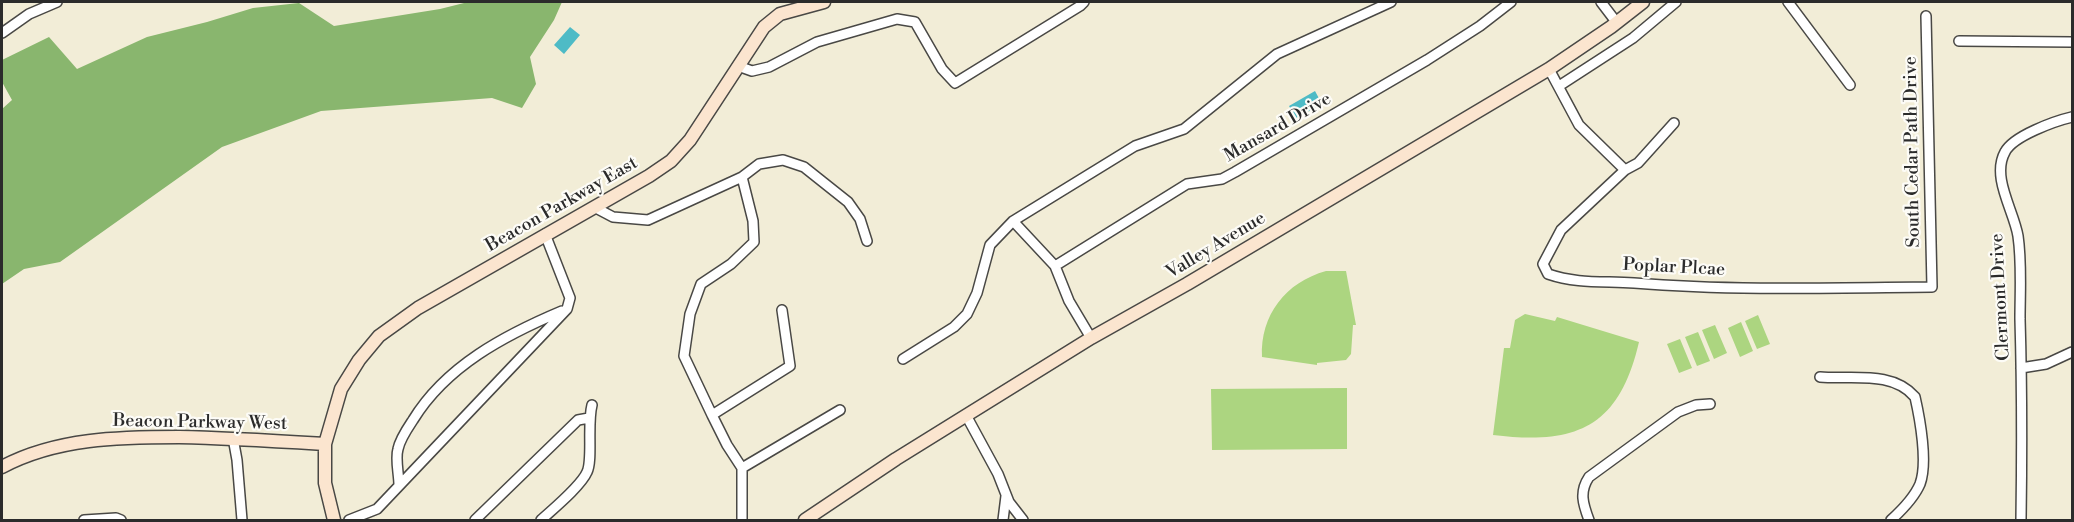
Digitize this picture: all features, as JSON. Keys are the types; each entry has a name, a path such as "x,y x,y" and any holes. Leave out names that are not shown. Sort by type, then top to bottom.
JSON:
{"street":[{"path":"2,33 29,14 57,2"},
{"name":"Beacon Parkway East","path":"325,444 341,389 359,360 379,336 418,308 649,176 671,161 690,140 764,27 780,14 824,2"},
{"path":"738,66 752,71 769,67 817,42 897,19 915,22 942,69 956,83 1083,2"},
{"path":"903,359 954,327 967,314 976,293 990,245 1013,221 1135,146 1184,129 1277,54 1391,2"},
{"name":"Mansard Drive","path":"1055,266 1187,184 1222,179 1235,172 1427,60 1480,26 1511,2"},
{"path":"1601,2 1617,23"},
{"name":"Valley Avenue","path":"805,520 896,459 1091,338 1187,284 1549,69 1617,23 1643,2"},
{"path":"1559,86 1633,38 1676,2"},
{"path":"1788,2 1850,85"},
{"name":"South Cedar Path Drive","path":"1926,16 1932,287"},
{"path":"1959,41 2073,42"},
{"path":"1549,69 1579,125 1625,170 1638,163 1674,123"},
{"name":"Clermont Drive","path":"2021,520 2018,237 2003,185 2002,162 2005,151 2018,138 2073,117"},
{"path":"594,207 613,217 648,220 742,177 759,164 783,160 804,167 848,202 860,219 867,241"},
{"name":"Poplar Plcae","path":"1625,170 1561,230 1543,264 1548,274 1568,281 1681,287 1810,289 1932,287"},
{"path":"742,177 753,221 754,242 731,264 701,284 690,314 684,356 727,445 742,468 742,520"},
{"path":"1013,221 1055,266 1069,301 1091,338"},
{"path":"349,520 362,517 377,509 567,309 570,298 545,234"},
{"path":"399,485 398,450 406,430 424,402 462,365 520,328 567,309"},
{"path":"712,415 790,366 782,310"},
{"path":"2021,368 2046,364 2073,352"},
{"path":"1820,377 1884,379 1908,389 1915,397 1923,465 1920,483 1911,499 1891,520"},
{"path":"1589,520 1582,496 1583,486 1589,477 1678,412 1696,405 1710,404"},
{"path":"541,520 579,483 588,471 589,418 592,405"},
{"path":"742,468 840,410"},
{"path":"967,417 998,474 1009,502 1023,520"},
{"path":"475,520 578,420 589,418"},
{"name":"Beacon Parkway West","path":"2,467 20,457 76,442 127,437 233,438 325,444"},
{"path":"233,438 242,520"},
{"path":"325,444 325,483 334,520"},
{"path":"1003,520 1006,493"},
{"path":"84,520 116,518 121,520"}],"green space":[{"path":"468,2 562,2 554,20 530,57 536,84 522,108 492,98 321,111 222,147 60,262 24,269 2,284 2,109 12,100 2,82 2,60 49,37 77,69 147,37 253,8 299,3 334,26 440,9"},
{"path":"1326,271 1346,271 1356,325 1353,325 1351,354 1346,360 1317,363 1317,365 1262,357 1266,327 1278,302 1299,283"},
{"path":"1525,314 1555,321 1557,317 1639,342 1630,371 1619,394 1606,412 1590,424 1570,433 1548,437 1493,435 1504,348 1510,348 1515,320"},
{"path":"1758,315 1770,344 1757,349 1745,321"},
{"path":"1741,322 1753,351 1740,357 1728,328"},
{"path":"1715,325 1727,353 1714,359 1702,330"},
{"path":"1698,332 1710,361 1697,366 1685,337"},
{"path":"1680,339 1692,368 1679,373 1667,344"},
{"path":"1347,388 1347,449 1212,450 1211,389"}],"water":[{"path":"570,27 580,35 564,54 554,45"},
{"path":"1315,91 1322,104 1296,118 1289,106"}]}
